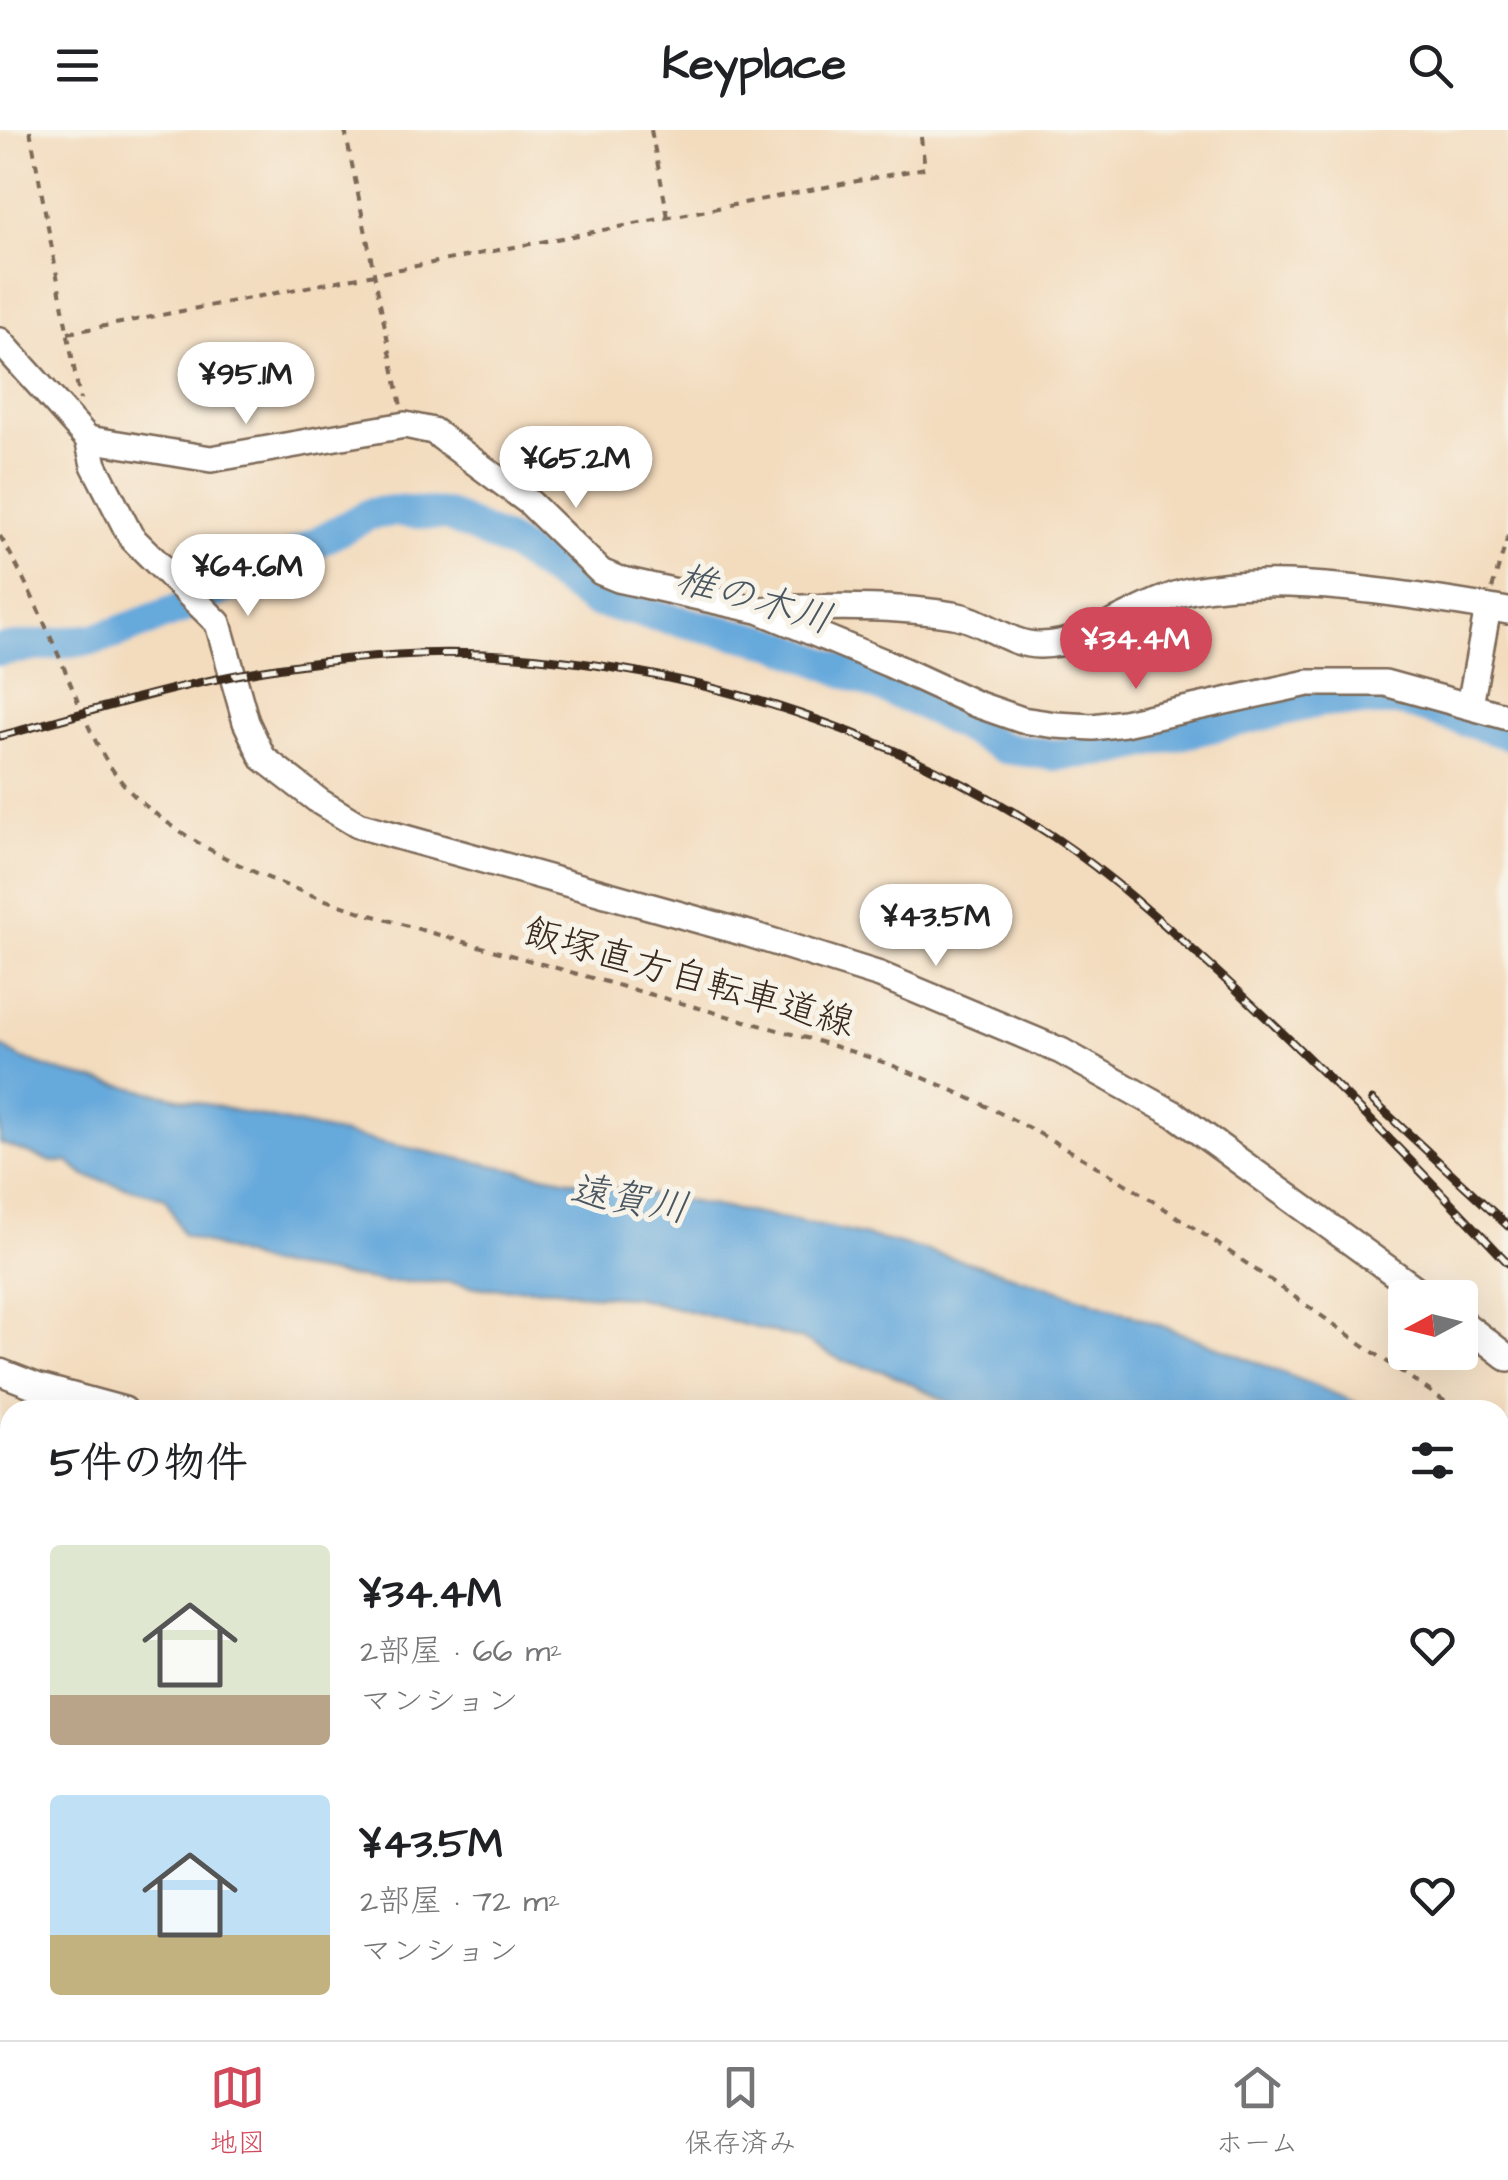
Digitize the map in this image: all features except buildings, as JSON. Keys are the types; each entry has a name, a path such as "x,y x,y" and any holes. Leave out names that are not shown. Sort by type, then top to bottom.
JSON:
{"street":[{"path":"0,341 88,439 94,465 131,537 218,623 246,722 264,758 320,802 358,825 749,934 880,975 1061,1052 1176,1115 1403,1280"},
{"path":"88,439 211,459 405,425 433,432 530,502 602,572 618,579 758,610 1022,720 1094,726 1308,683 1386,683 1508,717"},
{"path":"758,610 820,607 955,615 1019,642 1038,645 1100,628 1186,592 1230,584 1303,584 1502,610 1470,704"},
{"path":"1478,1335 1508,1358"},
{"path":"0,1372 87,1400"}],"path":[{"path":"38,130 30,131 88,439"},
{"path":"344,130 405,425"},
{"path":"652,130 668,217"},
{"path":"68,333 925,168 920,130"},
{"name":"飯塚直方自転車道線","path":"0,536 47,629 95,741 116,777 142,802 193,838 272,880 394,922 798,1036 897,1068 988,1107 1071,1150 1166,1207 1444,1400"},
{"path":"1502,610 1501,552 1508,536"}],"water":[{"name":"遠賀川","path":"0,1045 21,1058 64,1073 419,1150 794,1221 946,1256 1163,1326 1350,1400 944,1400 886,1372 841,1360 804,1340 634,1297 557,1289 483,1288 447,1282 386,1282 269,1265 183,1235 165,1198 85,1176 68,1162 52,1162 0,1143"}],"waterway":[{"name":"椎の木川","path":"0,650 113,634 263,571 370,514 394,511 447,515 514,546 593,601 776,643 920,703 1004,748 1054,755 1117,749 1322,701 1403,701 1508,734"}],"railway":[{"path":"0,736 239,674 330,661 431,654 532,657 631,671 713,688 808,717 900,754 989,798 1096,868 1137,900 1276,1027 1508,1263"},
{"path":"1372,1100 1508,1226"}]}
